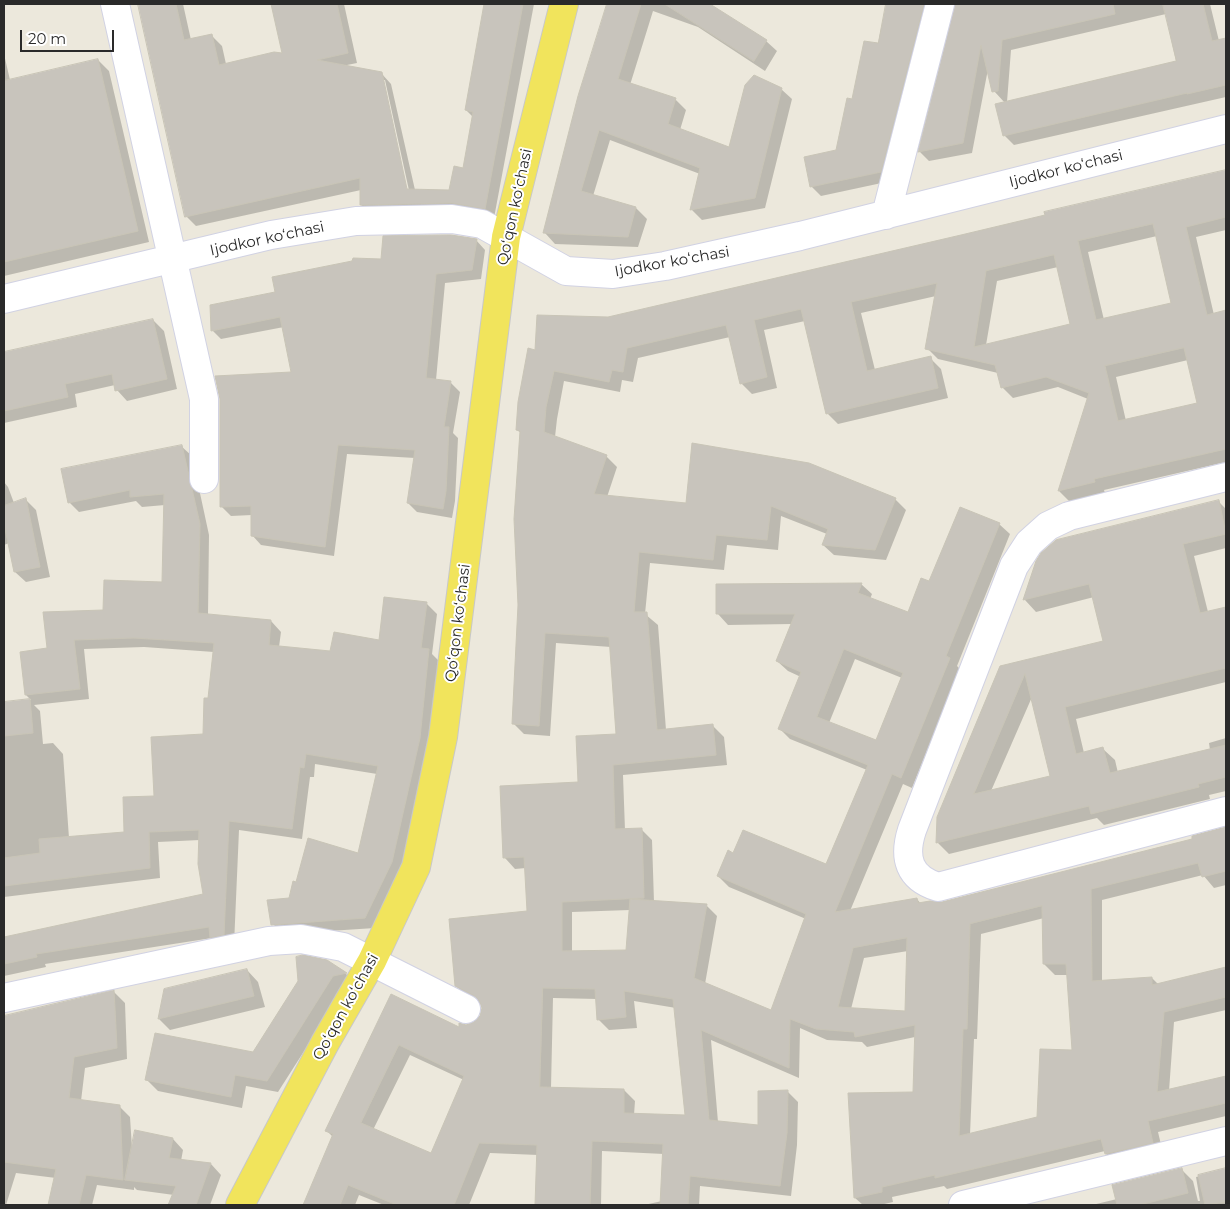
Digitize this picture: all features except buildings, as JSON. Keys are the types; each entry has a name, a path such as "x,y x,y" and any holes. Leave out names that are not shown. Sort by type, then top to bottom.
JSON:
{"main road":[{"name":"Qoʻqon koʻchasi","path":"240,1205 325,1043 372,962 416,867 443,736 506,237 564,4"}],"street":[{"path":"115,4 171,260 204,399 204,479"},
{"path":"886,215 940,4"},
{"name":"Ijodkor koʻchasi","path":"4,299 271,236 356,221 452,219 482,224 566,270 613,274 665,266 886,215 1226,129"},
{"path":"1226,477 1069,516 1048,526 1029,543 1014,566 912,830 907,845 909,861 917,877 927,884 938,887 1226,812"},
{"path":"4,998 269,941 301,939 343,947 466,1009"},
{"path":"963,1205 1226,1141"}]}
